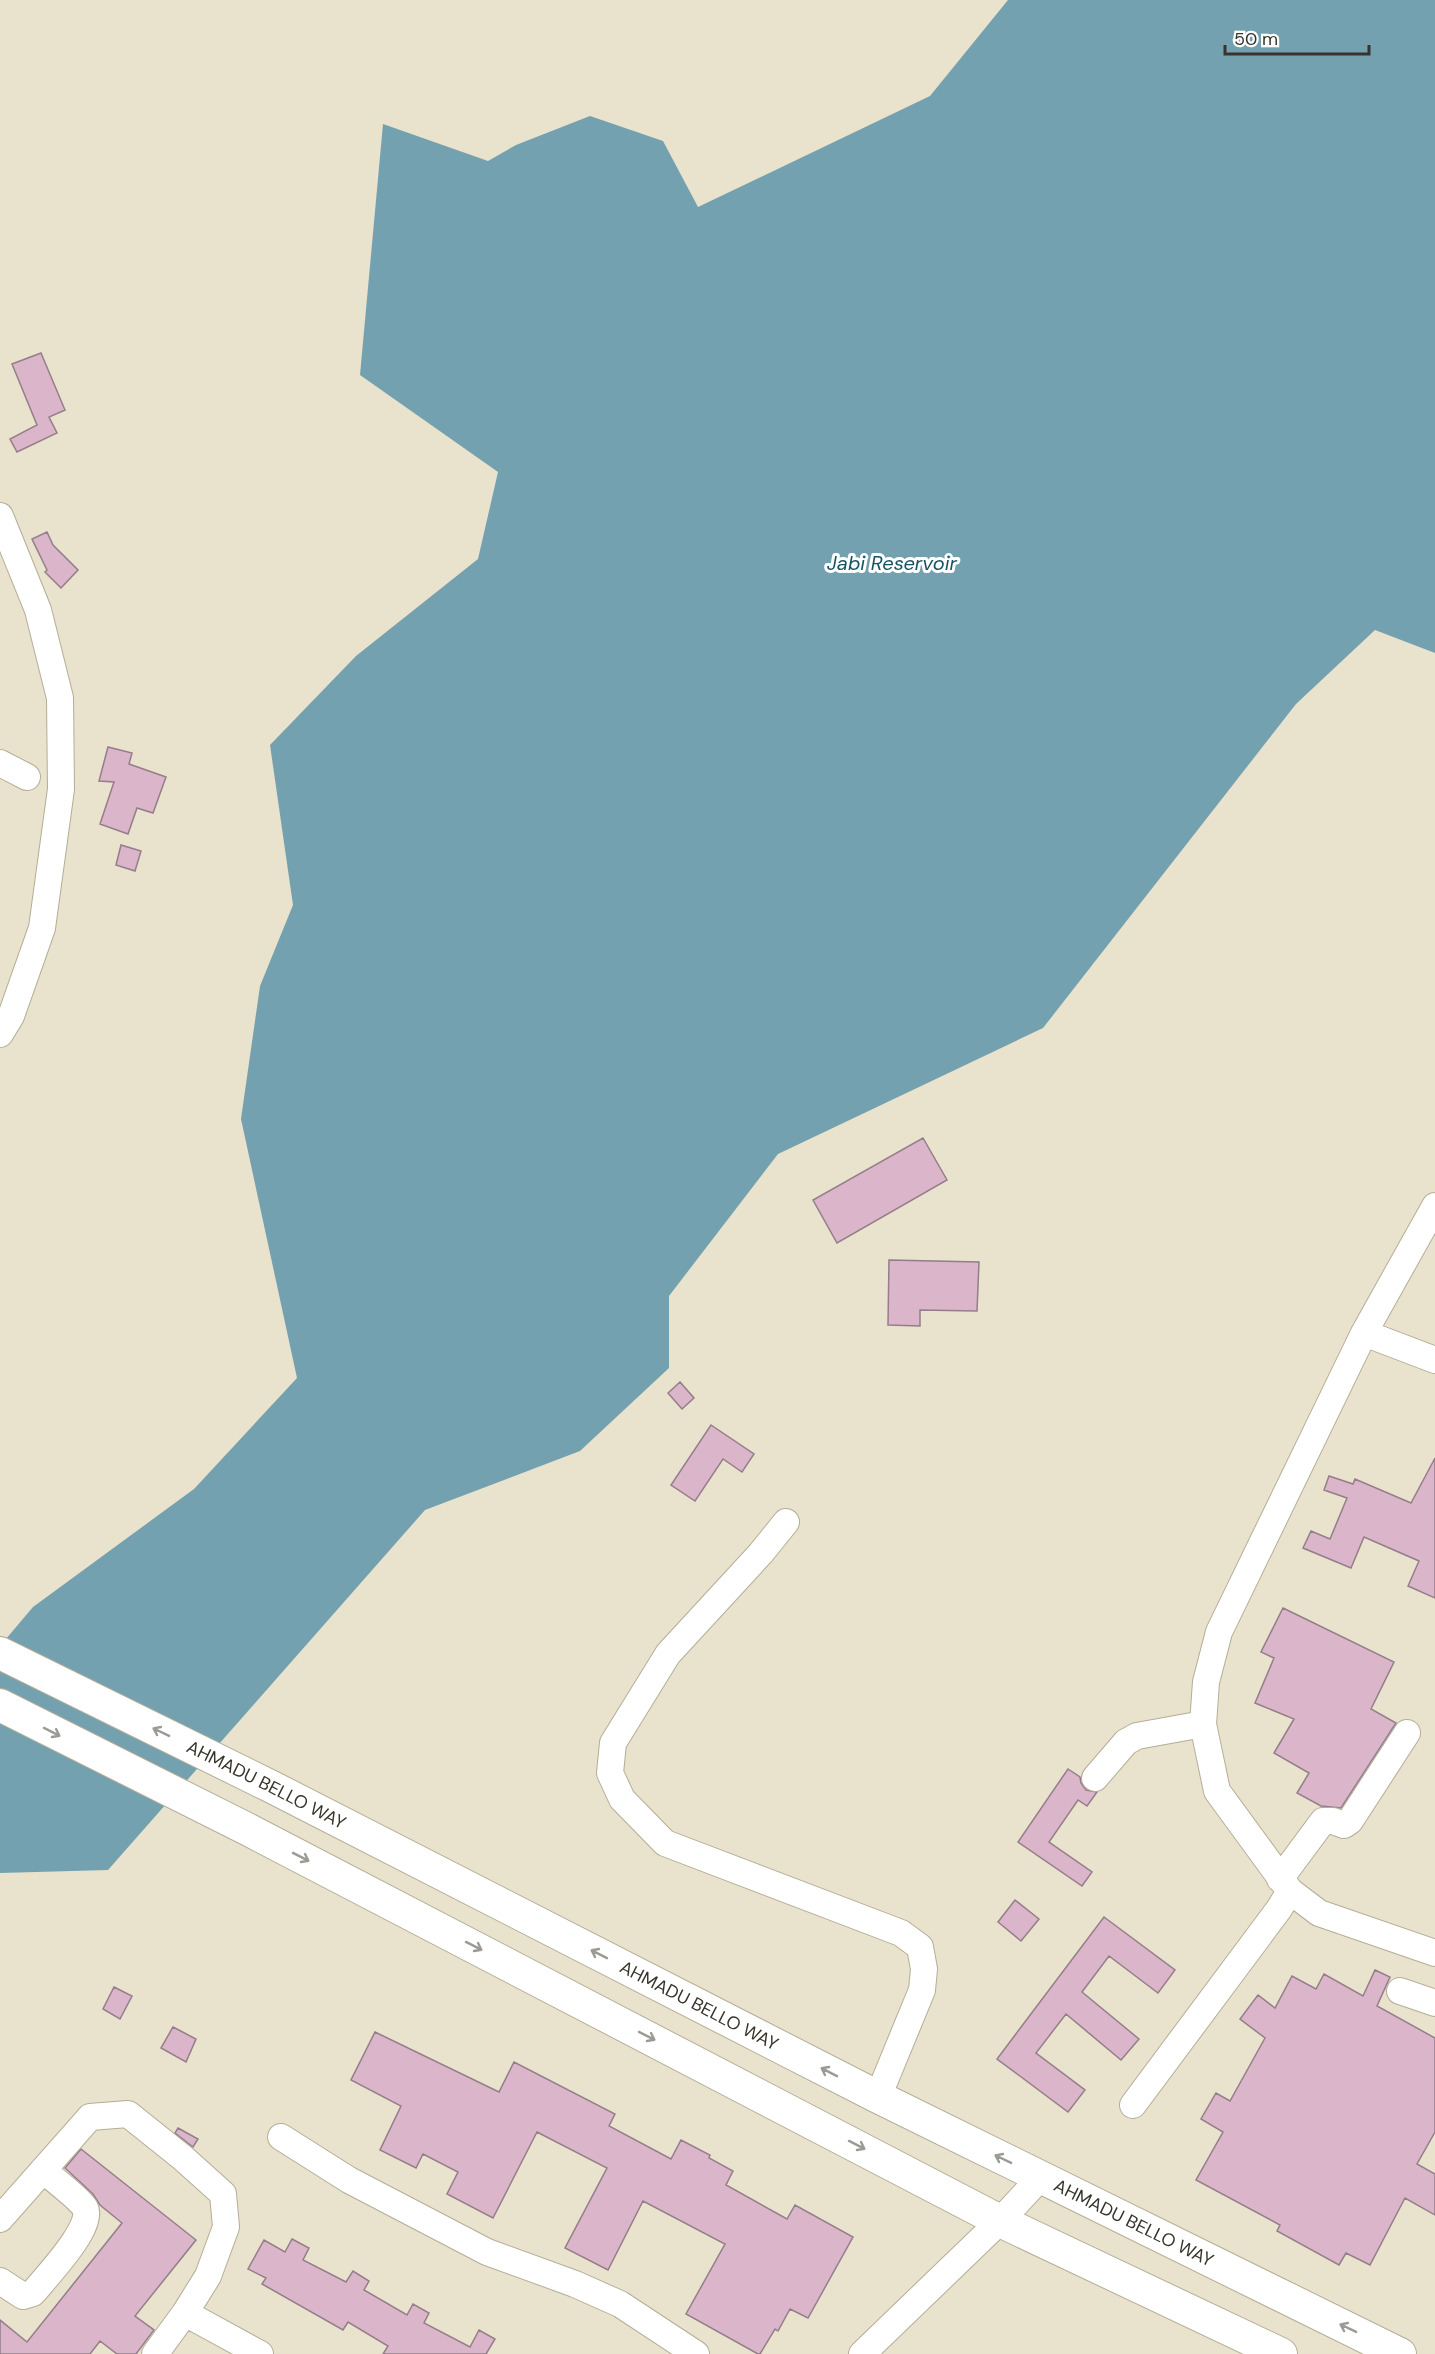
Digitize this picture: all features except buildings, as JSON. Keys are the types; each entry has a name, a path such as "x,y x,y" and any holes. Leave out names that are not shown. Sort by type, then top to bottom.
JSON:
{"main road":[{"name":"AHMADU BELLO WAY","path":"0,1653 270,1786 878,2097 1400,2354"},
{"path":"0,1705 249,1830 1000,2221 1281,2354"}],"street":[{"path":"0,516 38,610 60,698 61,789 42,928 11,1016 0,1034"},
{"path":"0,763 27,777"},
{"path":"1435,1206 1364,1333 1219,1632 1206,1682 1203,1724 1217,1791 1285,1885 1319,1913 1435,1953"},
{"path":"1364,1333 1435,1360"},
{"path":"786,1522 761,1553 668,1654 613,1743 610,1773 622,1798 665,1843 901,1933 920,1947 924,1969 922,1990 878,2097"},
{"path":"1095,1778 1125,1742 1137,1736 1203,1724"},
{"path":"1133,2105 1285,1885 1323,1821 1333,1821 1344,1825 1350,1821 1407,1733"},
{"path":"1400,1991 1435,2003"},
{"path":"0,2219 90,2117 128,2114 183,2158 223,2194 226,2227 208,2276 155,2354"},
{"path":"281,2137 349,2180 488,2252 575,2284 620,2304 696,2354"},
{"path":"0,2281 23,2296 33,2293 85,2225 87,2218 85,2208 43,2170"},
{"path":"862,2354 1000,2221 1041,2177"},
{"path":"185,2313 260,2354"}],"water":[{"name":"Jabi Reservoir","path":"1008,0 1435,0 1435,653 1375,630 1296,704 1043,1028 778,1154 669,1296 669,1368 580,1451 425,1510 108,1870 0,1873 0,1646 33,1607 194,1489 297,1378 241,1119 260,986 293,905 270,745 356,656 478,559 498,472 360,375 383,124 488,161 516,145 590,116 663,141 698,207 930,96"}]}
